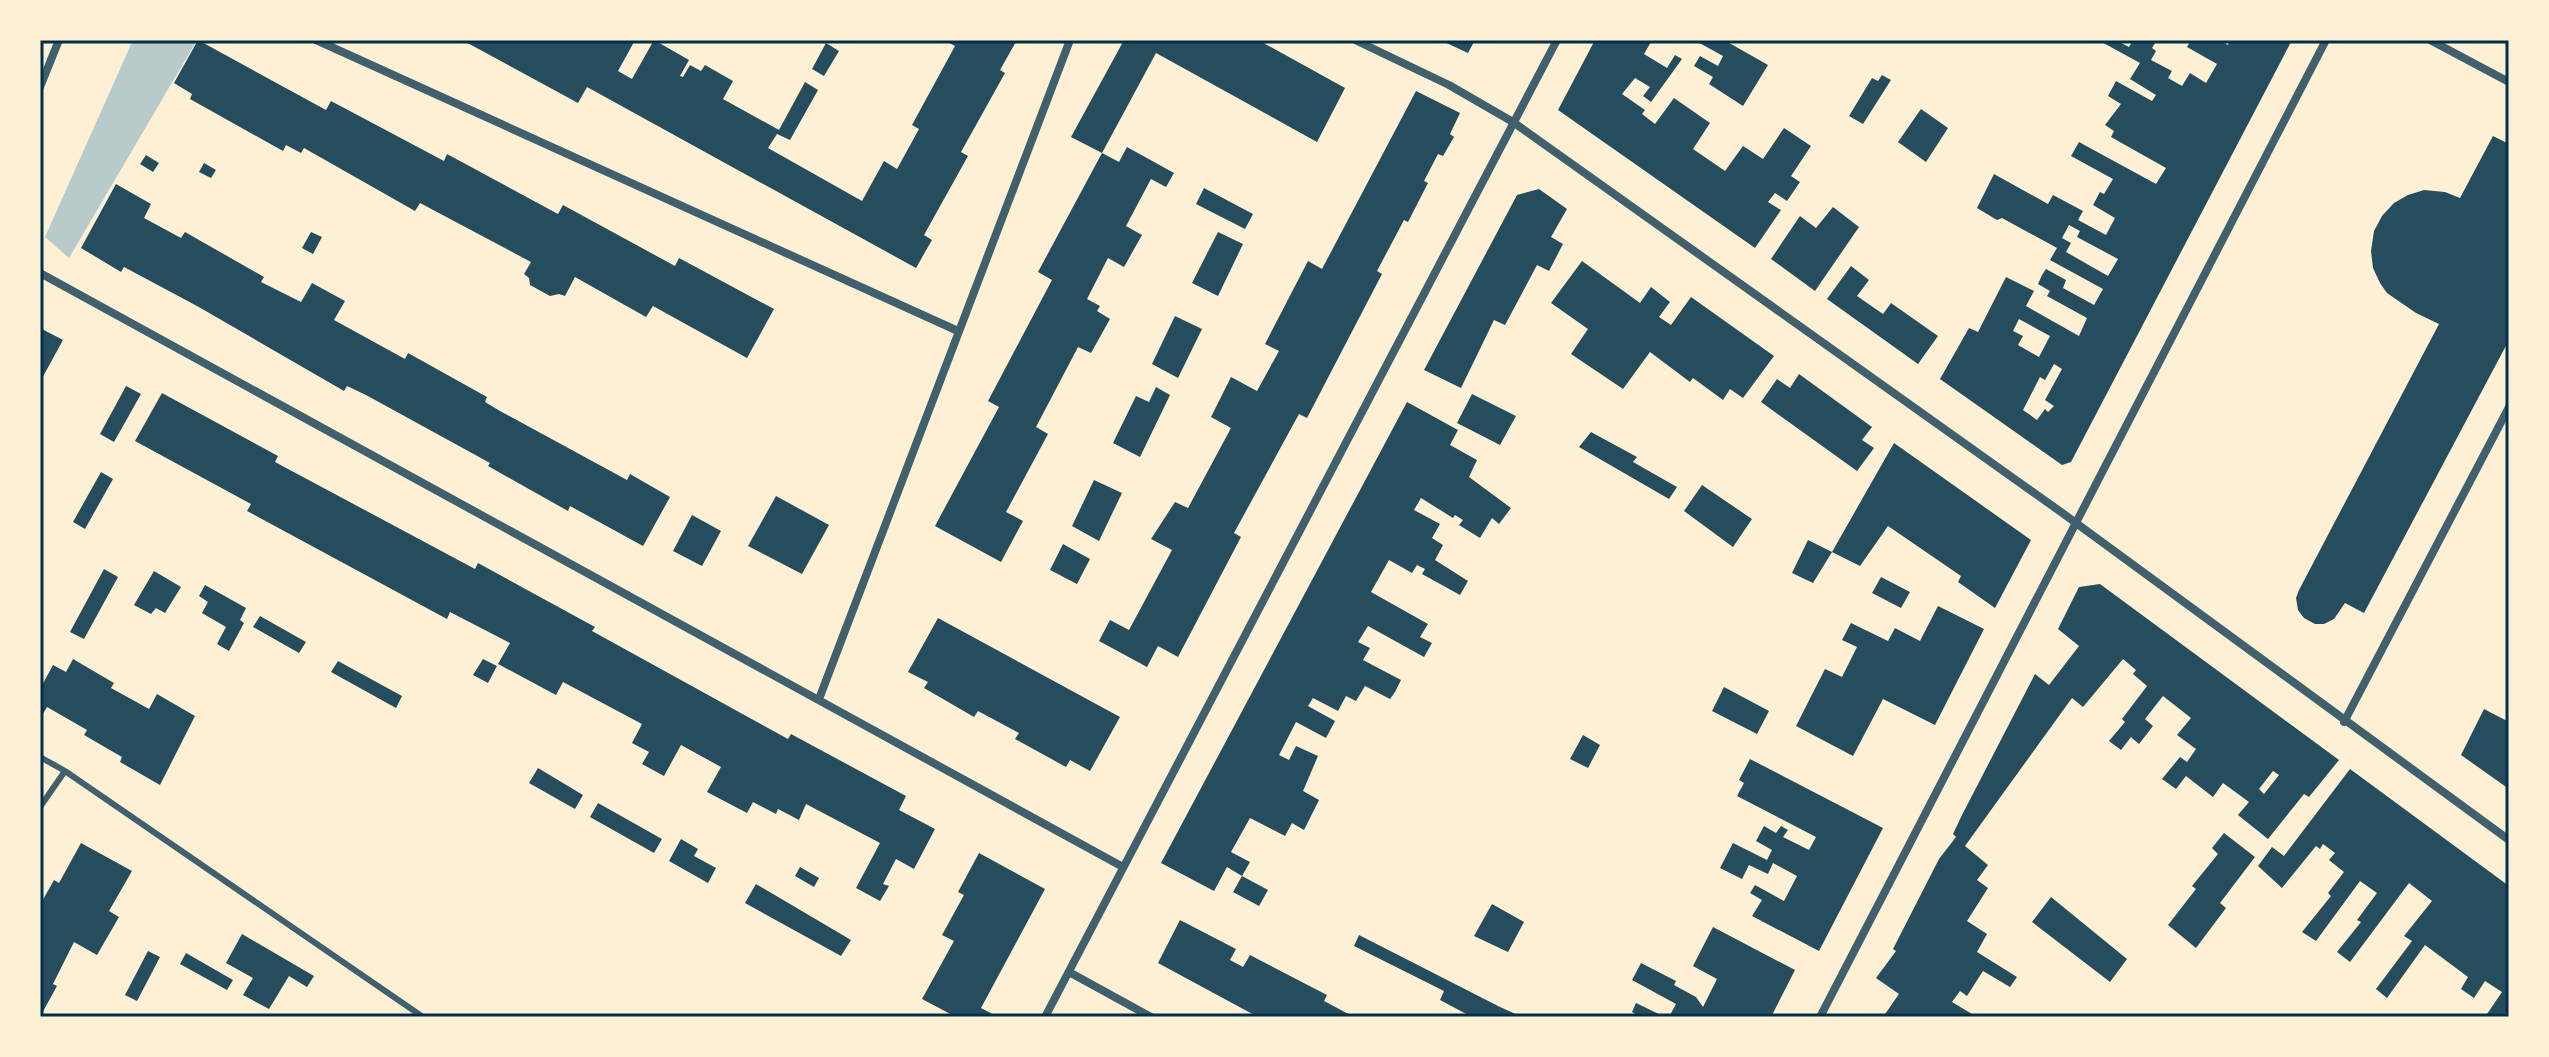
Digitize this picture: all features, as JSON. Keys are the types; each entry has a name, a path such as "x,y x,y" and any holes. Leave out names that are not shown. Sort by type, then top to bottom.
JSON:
{"street":[{"path":"40,87 59,40"},
{"path":"316,40 958,331"},
{"path":"819,699 1070,40"},
{"path":"1355,40 1449,85 1513,122 2076,524 2509,840"},
{"path":"1045,1017 1557,40"},
{"path":"1820,1017 2326,40"},
{"path":"2430,40 2509,82"},
{"path":"40,273 1123,867"},
{"path":"2344,722 2509,407"},
{"path":"1069,972 1151,1017"}],"lane":[{"path":"40,757 65,771 423,1017"},
{"path":"40,807 65,771"}],"shaded area":[{"path":"133,40 197,40 69,258 45,237"}],"building":[{"path":"198,40 326,110 331,101 444,161 447,154 558,214 563,205 675,266 679,258 774,309 747,358 653,306 646,317 575,277 565,296 550,296 530,285 529,278 524,274 531,262 420,203 415,211 304,148 301,153 286,145 283,151 190,99 192,94 174,83"},
{"path":"462,40 630,40 634,42 618,71 632,79 654,40 689,60 680,76 683,77 690,65 701,71 705,65 733,81 723,99 779,130 805,82 818,90 790,140 777,134 768,148 862,201 884,161 897,169 919,129 912,125 955,46 944,40 1017,40 1000,70 1005,73 961,152 968,156 924,235 932,240 916,268 587,87 578,103"},
{"path":"1124,40 1258,40 1345,88 1317,142 1156,53 1102,153 1071,137"},
{"path":"1440,40 1475,40 1468,53"},
{"path":"1595,40 1648,40 1651,42 1644,54 1667,68 1675,55 1682,59 1651,102 1643,96 1650,87 1635,78 1622,94 1645,110 1642,114 1655,124 1674,98 1710,123 1693,149 1725,171 1743,146 1763,159 1784,128 1811,146 1791,176 1800,182 1787,201 1775,193 1768,202 1781,210 1755,248 1558,110"},
{"path":"1694,40 1724,40 1768,65 1743,106 1709,84 1713,77 1694,66 1700,56 1718,66 1723,56"},
{"path":"2098,40 2115,40 2129,47 2133,40 2157,40 2152,48 2156,51 2151,60 2172,71 2168,78 2182,86 2190,73 2206,83 2217,64 2187,47 2191,40 2219,40 2228,45 2230,40 2292,40 2071,462 2062,465 1940,379 1969,328 1978,332 2006,277 2034,291 2026,306 2079,336 2087,318 2047,296 2050,291 2038,284 2042,275 2046,269 2066,280 2063,288 2094,305 2103,289 2050,260 2057,248 1977,208 1994,174 2048,204 2053,195 2083,211 2078,220 2106,235 2115,218 2093,205 2113,179 2071,156 2079,142 2156,184 2166,168 2111,137 2114,131 2105,125 2121,104 2108,96 2116,81 2152,101 2156,95 2130,79 2140,63","holes":["2069,225 2080,231 2077,237 2118,259 2108,276 2066,252 2071,243 2062,238","2019,319 2050,336 2039,357 2018,345 2023,336 2013,331","2054,364 2062,369 2045,400 2054,406 2048,412 2045,409 2037,420 2023,410 2040,377 2045,380"]},
{"path":"826,43 839,51 824,76 812,69"},
{"path":"1882,75 1891,80 1863,124 1849,116 1872,78 1878,81"},
{"path":"1416,91 1460,113 1450,134 1454,137 1443,156 1438,154 1424,181 1428,183 1377,271 1382,274 1307,418 1299,414 1234,533 1241,537 1178,657 1158,646 1147,667 1099,641 1110,620 1129,630 1172,550 1151,539 1175,502 1188,508 1231,428 1211,417 1231,377 1257,391 1279,351 1265,344 1308,261 1322,269"},
{"path":"1921,109 1948,128 1926,162 1898,142"},
{"path":"2493,136 2509,144 2509,340 2364,613 2345,603 2334,619 2315,624 2298,610 2296,598 2299,590 2439,324 2387,293 2380,283 2373,268 2371,251 2374,231 2394,203 2408,195 2424,190 2445,192 2460,198"},
{"path":"1127,147 1174,173 1166,187 1151,179 1126,226 1142,235 1124,267 1108,258 1087,299 1100,306 1097,311 1110,319 1091,353 1078,347 1036,427 1048,434 1006,512 1023,521 1001,562 935,526 999,407 988,401 1052,280 1038,272 1102,153 1119,162"},
{"path":"146,155 159,163 153,172 140,164"},
{"path":"204,163 216,170 211,178 199,172"},
{"path":"116,184 151,204 144,218 181,238 185,232 264,277 261,282 301,302 312,283 345,301 334,320 405,359 408,353 487,397 485,402 500,411 627,480 630,474 670,497 643,546 570,506 568,511 488,466 490,463 366,395 347,386 344,391 197,306 124,267 121,272 81,248"},
{"path":"1204,188 1253,214 1245,229 1196,204"},
{"path":"1539,189 1567,209 1551,237 1563,244 1549,271 1537,265 1505,325 1494,320 1461,388 1424,370 1517,195"},
{"path":"1833,207 1859,227 1815,291 1771,259 1800,216 1816,228"},
{"path":"311,232 322,237 313,254 302,248"},
{"path":"1218,232 1243,244 1218,296 1192,283"},
{"path":"1582,261 1640,303 1651,287 1670,302 1659,317 1671,325 1691,297 1774,356 1743,398 1730,389 1723,400 1693,378 1690,382 1650,352 1623,389 1571,354 1588,329 1551,303"},
{"path":"1851,266 1869,280 1857,296 1883,314 1891,303 1938,336 1918,364 1827,299"},
{"path":"1175,316 1202,329 1178,378 1152,364"},
{"path":"40,328 63,340 40,382"},
{"path":"1799,374 1872,427 1862,440 1874,448 1857,471 1761,402 1777,379 1790,388"},
{"path":"126,386 141,394 114,442 100,434"},
{"path":"1156,387 1170,395 1140,457 1113,443 1136,396 1149,402"},
{"path":"162,393 278,456 275,462 475,569 478,563 595,627 592,631 788,739 791,734 906,796 899,810 935,829 914,869 896,859 883,884 889,886 880,901 856,888 880,843 806,804 799,820 778,809 776,814 753,802 747,813 707,792 721,767 681,745 664,776 642,764 649,752 632,743 642,724 563,682 556,695 498,664 510,643 450,612 447,619 247,511 251,504 135,441"},
{"path":"1472,394 1516,416 1500,445 1457,423"},
{"path":"1407,402 1458,430 1450,445 1477,460 1469,477 1511,508 1499,524 1492,518 1480,538 1459,525 1463,520 1455,515 1453,518 1421,498 1414,510 1440,524 1432,538 1443,545 1435,560 1468,581 1460,595 1422,574 1425,569 1417,565 1412,573 1389,560 1371,592 1428,624 1420,637 1432,643 1424,657 1368,626 1358,642 1370,648 1363,660 1401,680 1395,692 1390,699 1365,686 1356,701 1346,696 1338,711 1313,698 1308,706 1335,721 1326,738 1296,722 1279,755 1289,760 1296,746 1318,756 1303,791 1319,800 1304,830 1292,823 1285,836 1250,818 1231,852 1250,862 1242,876 1227,867 1214,891 1161,863"},
{"path":"1591,432 1637,457 1633,462 1677,487 1669,499 1579,447"},
{"path":"1894,443 2031,540 1995,608 1958,582 1961,576 1888,526 1860,566 1832,552"},
{"path":"101,472 113,479 85,529 73,522"},
{"path":"1094,480 1122,493 1099,541 1072,526"},
{"path":"1702,485 1752,519 1733,547 1684,511"},
{"path":"776,496 829,525 802,574 748,546"},
{"path":"692,515 721,531 702,566 673,551"},
{"path":"1808,540 1832,552 1813,583 1792,573"},
{"path":"1063,544 1090,559 1077,584 1050,570"},
{"path":"104,569 118,577 84,639 70,632"},
{"path":"154,571 181,587 165,613 156,608 151,614 134,605"},
{"path":"1881,577 1910,592 1901,608 1872,593"},
{"path":"2100,584 2339,760 2309,797 2304,794 2268,839 2238,815 2249,802 2223,783 2213,797 2186,776 2176,789 2162,779 2180,757 2187,762 2196,749 2177,735 2191,718 2163,696 2145,719 2153,726 2139,744 2131,737 2121,750 2109,741 2147,686 2133,674 2136,670 2123,659 2083,707 2072,698 1965,846 1988,865 1977,880 1988,888 1967,921 1987,934 1977,952 2017,977 2010,987 1983,971 1967,996 1960,991 1952,1002 1977,1017 1883,1017 1899,994 1876,978 1896,951 1893,949 1939,859 1956,837 1953,834 1962,815 2035,674 2049,685 2079,646 2058,629 2079,587","holes":["2273,771 2279,775 2264,794 2259,789"]},
{"path":"205,585 246,608 240,620 244,623 229,651 217,644 226,627 202,613 208,602 199,596"},
{"path":"1938,606 1984,629 1935,725 1883,699 1853,756 1796,726 1825,669 1842,677 1857,647 1842,640 1851,623 1888,641 1895,628 1920,641"},
{"path":"260,616 306,642 299,653 253,627"},
{"path":"938,618 1120,717 1090,771 1070,760 1066,767 1015,739 1019,733 978,711 974,717 924,688 928,682 908,672"},
{"path":"73,659 114,683 111,688 149,709 157,694 195,716 160,785 120,762 122,757 84,735 87,730 47,707 40,719 40,689 53,665 66,672"},
{"path":"483,659 497,666 488,683 473,675"},
{"path":"338,661 402,696 396,708 331,672"},
{"path":"1724,687 1769,711 1757,734 1712,711"},
{"path":"2484,709 2509,722 2509,789 2461,755"},
{"path":"1583,735 1600,745 1588,768 1570,759"},
{"path":"1750,759 1883,828 1819,951 1752,916 1762,900 1750,893 1755,885 1784,901 1797,876 1773,863 1768,874 1749,865 1742,879 1720,868 1733,843 1767,860 1772,850 1756,841 1764,826 1776,833 1781,826 1788,830 1783,837 1809,850 1816,837 1737,796 1744,783 1739,780"},
{"path":"538,768 583,795 575,809 529,783"},
{"path":"2350,769 2509,886 2509,1008 2503,1017 2485,1017 2502,992 2485,981 2474,998 2461,989 2468,977 2425,945 2387,998 2376,989 2412,941 2404,936 2432,901 2409,883 2350,962 2337,952 2361,922 2357,920 2377,893 2360,881 2316,941 2302,932 2331,896 2328,893 2344,872 2329,860 2335,853 2323,844 2320,849 2316,846 2282,888 2258,866 2272,847 2284,856"},
{"path":"598,803 662,839 654,853 590,817"},
{"path":"2224,833 2255,857 2220,903 2226,908 2196,948 2168,925 2196,889 2192,886 2218,854 2212,848"},
{"path":"681,839 698,849 694,856 716,868 708,883 669,861"},
{"path":"81,843 132,871 109,911 119,917 97,955 74,942 53,984 57,986 40,1017 40,905 54,880 59,883"},
{"path":"979,853 1045,889 981,1008 998,1017 956,1017 922,999 954,941 942,935 964,895 958,892"},
{"path":"800,867 819,878 814,887 795,876"},
{"path":"1242,876 1268,890 1259,906 1233,892"},
{"path":"756,884 851,940 841,956 745,903"},
{"path":"2051,897 2127,959 2110,982 2032,922"},
{"path":"1492,904 1524,922 1508,952 1474,936"},
{"path":"1180,920 1236,949 1230,960 1243,967 1250,955 1327,995 1324,1001 1354,1017 1258,1017 1158,963"},
{"path":"1713,927 1795,970 1771,1017 1669,1017 1676,1004 1632,980 1641,963 1676,981 1674,985 1696,997 1703,1007 1717,979 1693,966"},
{"path":"242,934 314,976 307,987 289,976 269,1009 243,995 253,978 226,963"},
{"path":"1359,935 1522,1017 1472,1017 1440,1000 1444,991 1354,946"},
{"path":"148,951 160,957 137,1001 125,995"},
{"path":"186,953 233,980 227,990 180,964"},
{"path":"1636,1003 1665,1017 1641,1017 1632,1012"}]}
